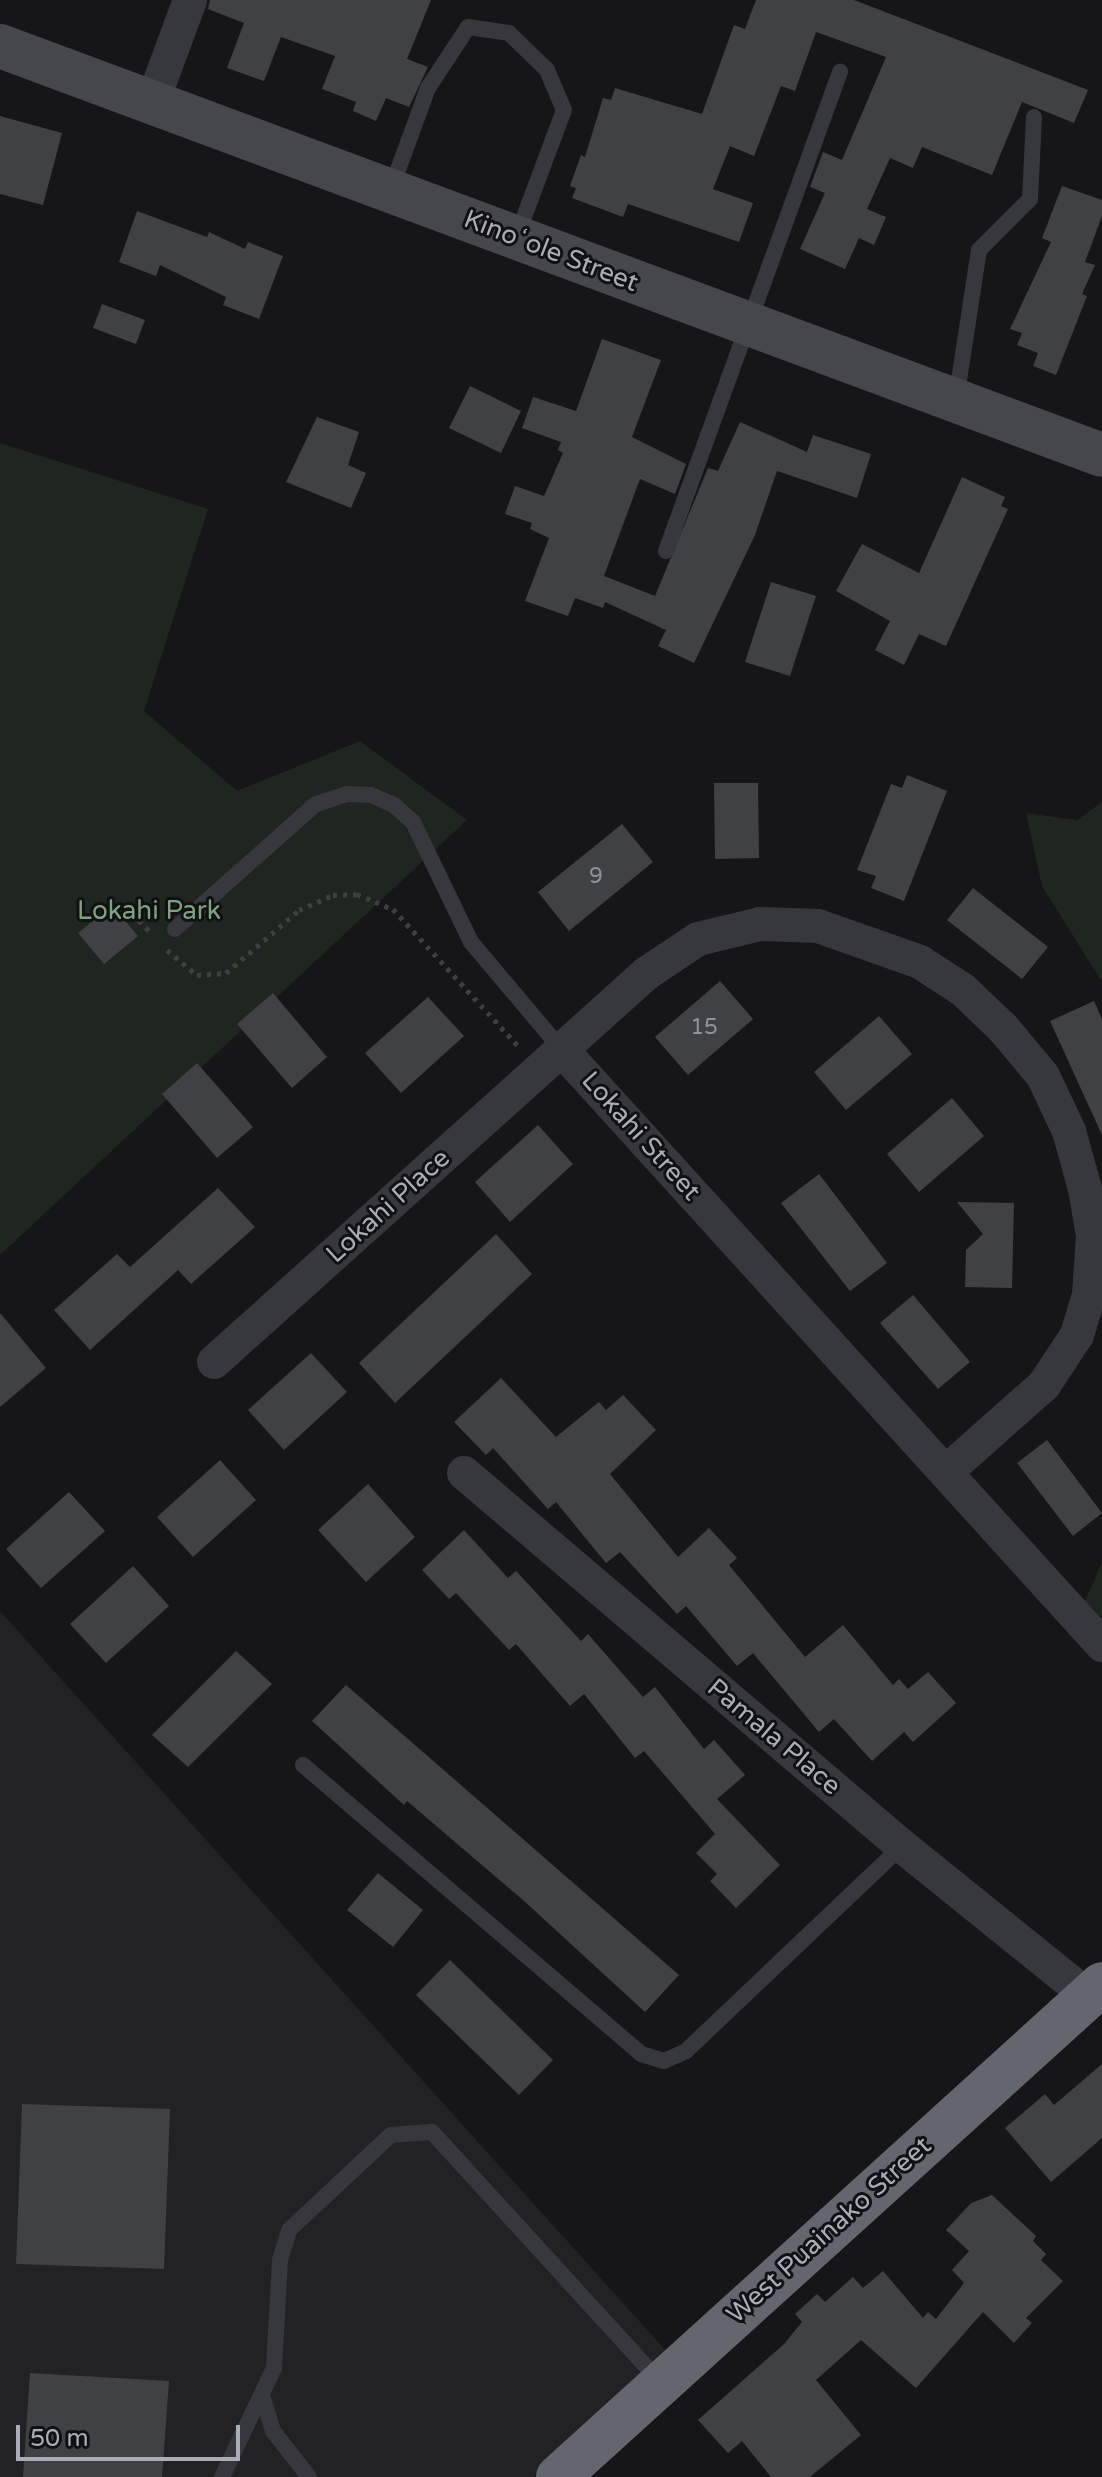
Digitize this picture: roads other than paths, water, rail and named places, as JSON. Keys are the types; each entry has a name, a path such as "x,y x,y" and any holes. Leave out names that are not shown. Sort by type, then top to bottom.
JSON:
{"highway":[{"name":"West Puainako Street","path":"558,2477 1095,1991"}],"street":[{"path":"152,103 190,0"},
{"name":"Kinoʻole Street","path":"0,46 517,237 745,326 1102,455"},
{"name":"Lokahi Place","path":"214,1362 647,973 698,939 760,924 818,926 920,962 963,990 1003,1028 1043,1076 1069,1131 1093,1236 1089,1295 1077,1335 1044,1385 947,1471"},
{"name":"Lokahi Street","path":"551,1059 947,1471 1102,1645"},
{"name":"Pamala Place","path":"464,1473 902,1846 1095,1991"}],"lane":[{"path":"390,190 428,88 468,27 509,33 547,70 564,110 517,237"},
{"path":"666,551 745,326 840,72"},
{"path":"956,402 979,250 1030,199 1034,117"},
{"name":"Lokahi Street","path":"175,929 316,804 346,794 371,795 394,805 413,822 471,942 551,1059"},
{"path":"303,1765 641,2054 664,2061 686,2051 902,1846"},
{"path":"222,2477 274,2368 280,2260 289,2230 391,2135 432,2132 660,2383"},
{"path":"262,2395 277,2439 309,2477"}],"park label":[{"name":"Lokahi Park","path":"149,911"}]}
